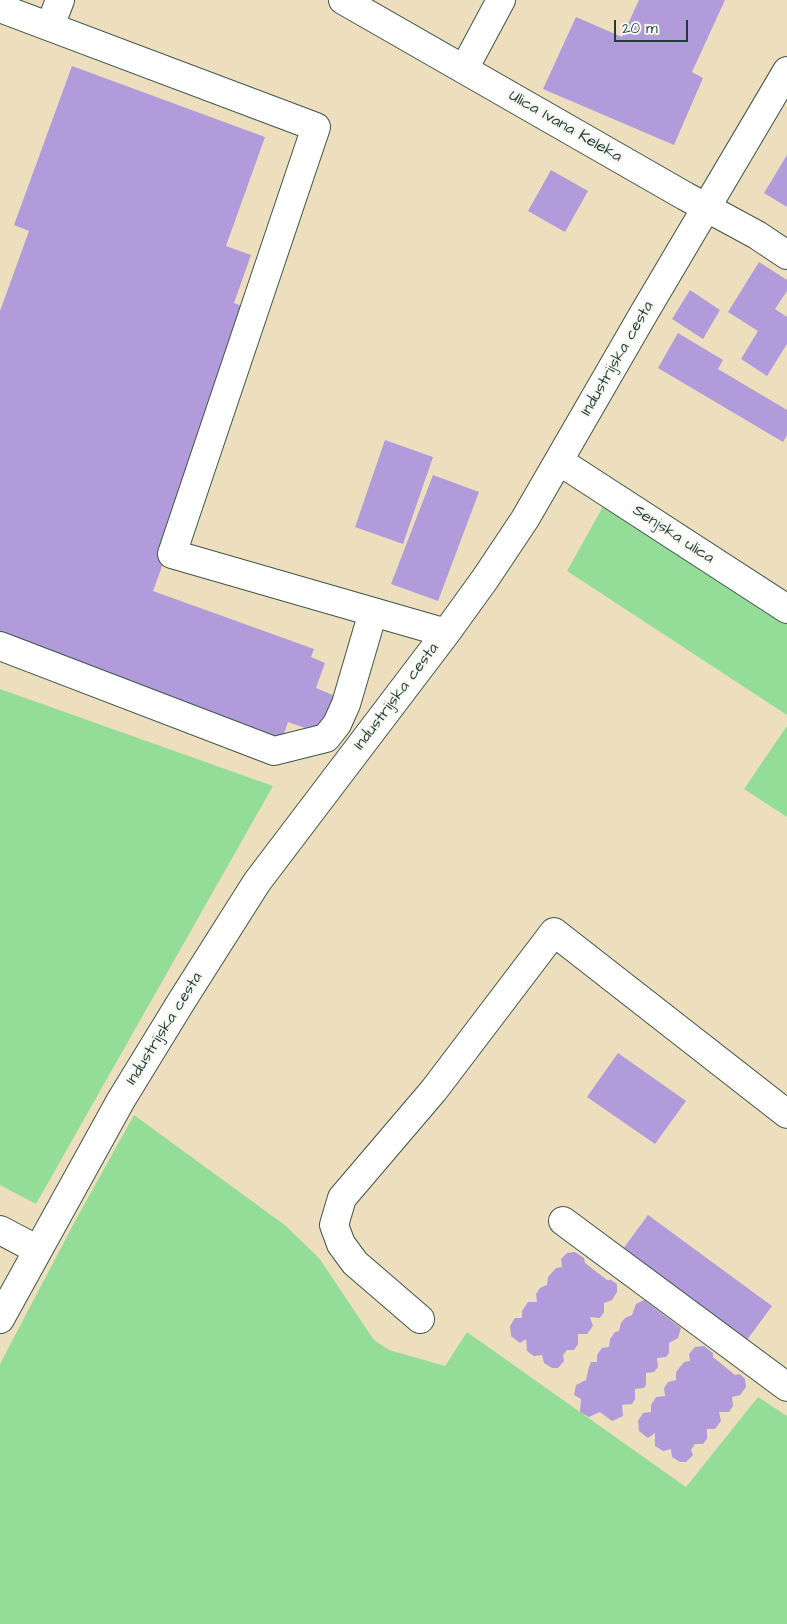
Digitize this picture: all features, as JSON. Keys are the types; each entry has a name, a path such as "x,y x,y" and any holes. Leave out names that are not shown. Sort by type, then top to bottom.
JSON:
{"street":[{"path":"50,26 60,0"},
{"name":"Ulica Ivana Keleka","path":"343,0 706,208 757,235 787,254"},
{"path":"464,69 501,0"},
{"path":"0,8 316,127 172,554 446,633"},
{"name":"Industrijska cesta","path":"0,1319 121,1100 257,882 446,633 525,519 787,71"},
{"name":"Senjska ulica","path":"559,461 787,609"},
{"path":"0,646 274,751 326,738 337,724 346,704 373,612"},
{"path":"420,1319 355,1263 341,1244 334,1225 342,1198 434,1090 554,932 787,1114"},
{"path":"563,1221 787,1387"},
{"path":"0,1230 38,1250"}],"green space":[{"path":"605,503 787,616 787,715 567,571"},
{"path":"0,689 273,786 36,1204 0,1185"},
{"path":"787,726 787,817 744,789"},
{"path":"134,1115 286,1226 319,1258 374,1340 389,1350 445,1366 467,1332 686,1487 758,1397 787,1416 787,1624 0,1624 0,1364 74,1223"}],"building":[{"path":"639,0 725,0 692,72 703,78 674,145 543,89 576,17 622,37"},
{"path":"72,66 265,137 226,246 251,255 234,303 255,311 153,591 314,649 311,657 325,663 316,688 335,696 325,721 311,730 288,722 281,742 0,639 0,311 29,231 14,225"},
{"path":"787,155 787,207 764,193"},
{"path":"551,170 588,191 565,232 528,211"},
{"path":"759,262 787,280 787,291 775,309 787,317 787,344 767,376 741,359 758,331 728,312"},
{"path":"690,290 720,310 703,339 672,319"},
{"path":"678,333 723,360 718,369 787,410 787,435 783,442 658,368"},
{"path":"385,440 433,457 403,544 355,527"},
{"path":"433,475 479,492 438,601 391,584"},
{"path":"618,1053 686,1101 655,1144 587,1097"},
{"path":"648,1215 772,1306 747,1340 623,1249"},
{"path":"575,1252 584,1258 585,1263 607,1280 617,1284 617,1292 612,1300 604,1303 604,1312 600,1318 590,1317 593,1326 587,1334 578,1334 578,1344 574,1350 567,1350 563,1355 564,1361 558,1368 552,1368 544,1363 542,1355 534,1356 527,1351 526,1339 520,1343 511,1336 510,1326 515,1318 522,1318 522,1311 528,1302 537,1302 536,1294 540,1288 547,1285 548,1277 556,1268 562,1267 561,1259 567,1253"},
{"path":"644,1300 681,1328 678,1338 669,1343 669,1353 666,1357 657,1358 658,1367 654,1372 646,1373 646,1385 644,1388 635,1389 635,1399 632,1404 622,1405 623,1416 612,1421 600,1412 589,1417 580,1412 581,1399 574,1395 576,1385 586,1380 591,1362 597,1362 597,1355 602,1348 609,1347 610,1339 615,1332 619,1331 621,1323 625,1318 632,1315 636,1304"},
{"path":"704,1346 713,1353 713,1357 735,1375 740,1374 745,1379 746,1387 740,1395 732,1397 733,1406 729,1412 719,1412 721,1421 715,1429 707,1429 707,1439 703,1444 695,1444 691,1450 693,1455 686,1462 680,1462 672,1457 671,1449 663,1451 655,1446 655,1433 648,1438 639,1431 638,1421 643,1413 651,1412 651,1405 656,1397 665,1396 664,1388 668,1382 676,1380 676,1372 684,1362 690,1361 689,1354 695,1347"}]}
